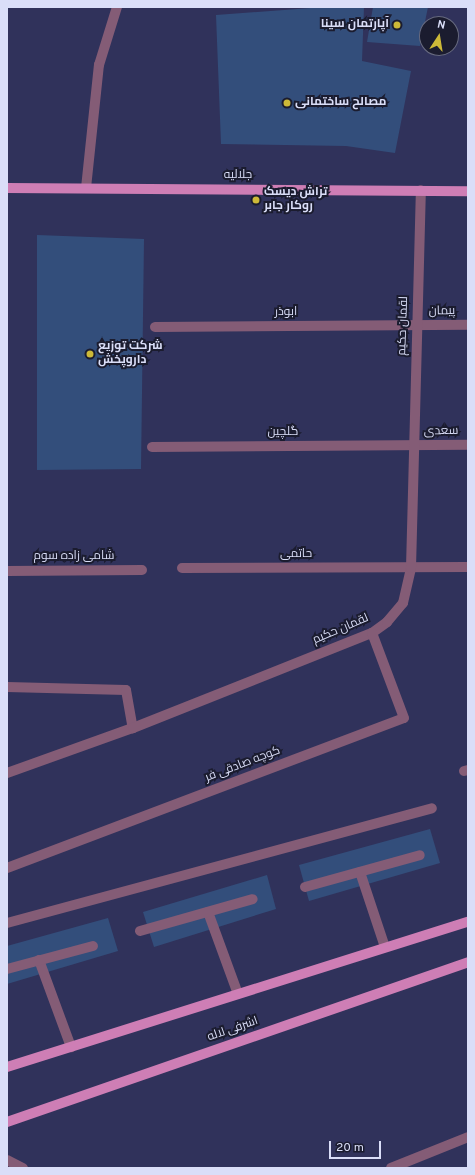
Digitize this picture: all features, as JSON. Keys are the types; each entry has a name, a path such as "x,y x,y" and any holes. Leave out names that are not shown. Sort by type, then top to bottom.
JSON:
{"main road":[{"name":"جلالیه","path":"7,188 468,191"},
{"path":"7,1067 468,922"},
{"name":"اشرفی لاله","path":"7,1122 468,962"}],"street":[{"path":"86,188 99,65 117,7"},
{"name":"لقمان حکیم","path":"7,773 133,728 372,633 387,622 403,603 411,568 421,190"},
{"name":"پیمان","path":"417,325 468,325"},
{"name":"ابوذر","path":"155,327 417,325"},
{"name":"سعدی","path":"414,446 468,445"},
{"name":"گلچین","path":"152,447 414,446"},
{"name":"حاتمی","path":"182,568 468,567"},
{"name":"شامی زاده سوم","path":"7,571 142,570"},
{"name":"کوچه صادقی فر","path":"7,868 404,718 372,633"},
{"path":"7,687 126,690 133,728"},
{"path":"7,923 432,808"},
{"path":"305,887 420,855"},
{"path":"360,872 385,947"},
{"path":"140,931 253,899"},
{"path":"208,912 238,994"},
{"path":"7,969 93,946"},
{"path":"39,960 71,1046"},
{"path":"391,1168 468,1137"},
{"path":"7,1160 23,1168"}],"building":[{"name":"مصالح ساختمانی","path":"324,7 364,7 362,61 411,71 395,153 346,146 221,144 216,15"},
{"name":"آپارتمان سینا","path":"373,7 428,7 426,16 419,16 419,46 367,42"},
{"name":"شرکت توزیع داروپخش","path":"37,235 144,239 141,469 37,470"},
{"path":"430,829 440,863 309,901 299,865"},
{"path":"267,875 276,909 154,947 143,912"},
{"path":"108,918 118,951 7,984 7,946"}],"place":[{"name":"آپارتمان سینا","path":"397,25"},
{"name":"مصالح ساختمانی","path":"287,103"},
{"name":"تراش دیسک روکار جابر","path":"256,200"},
{"name":"شرکت توزیع داروپخش","path":"90,354"}]}
